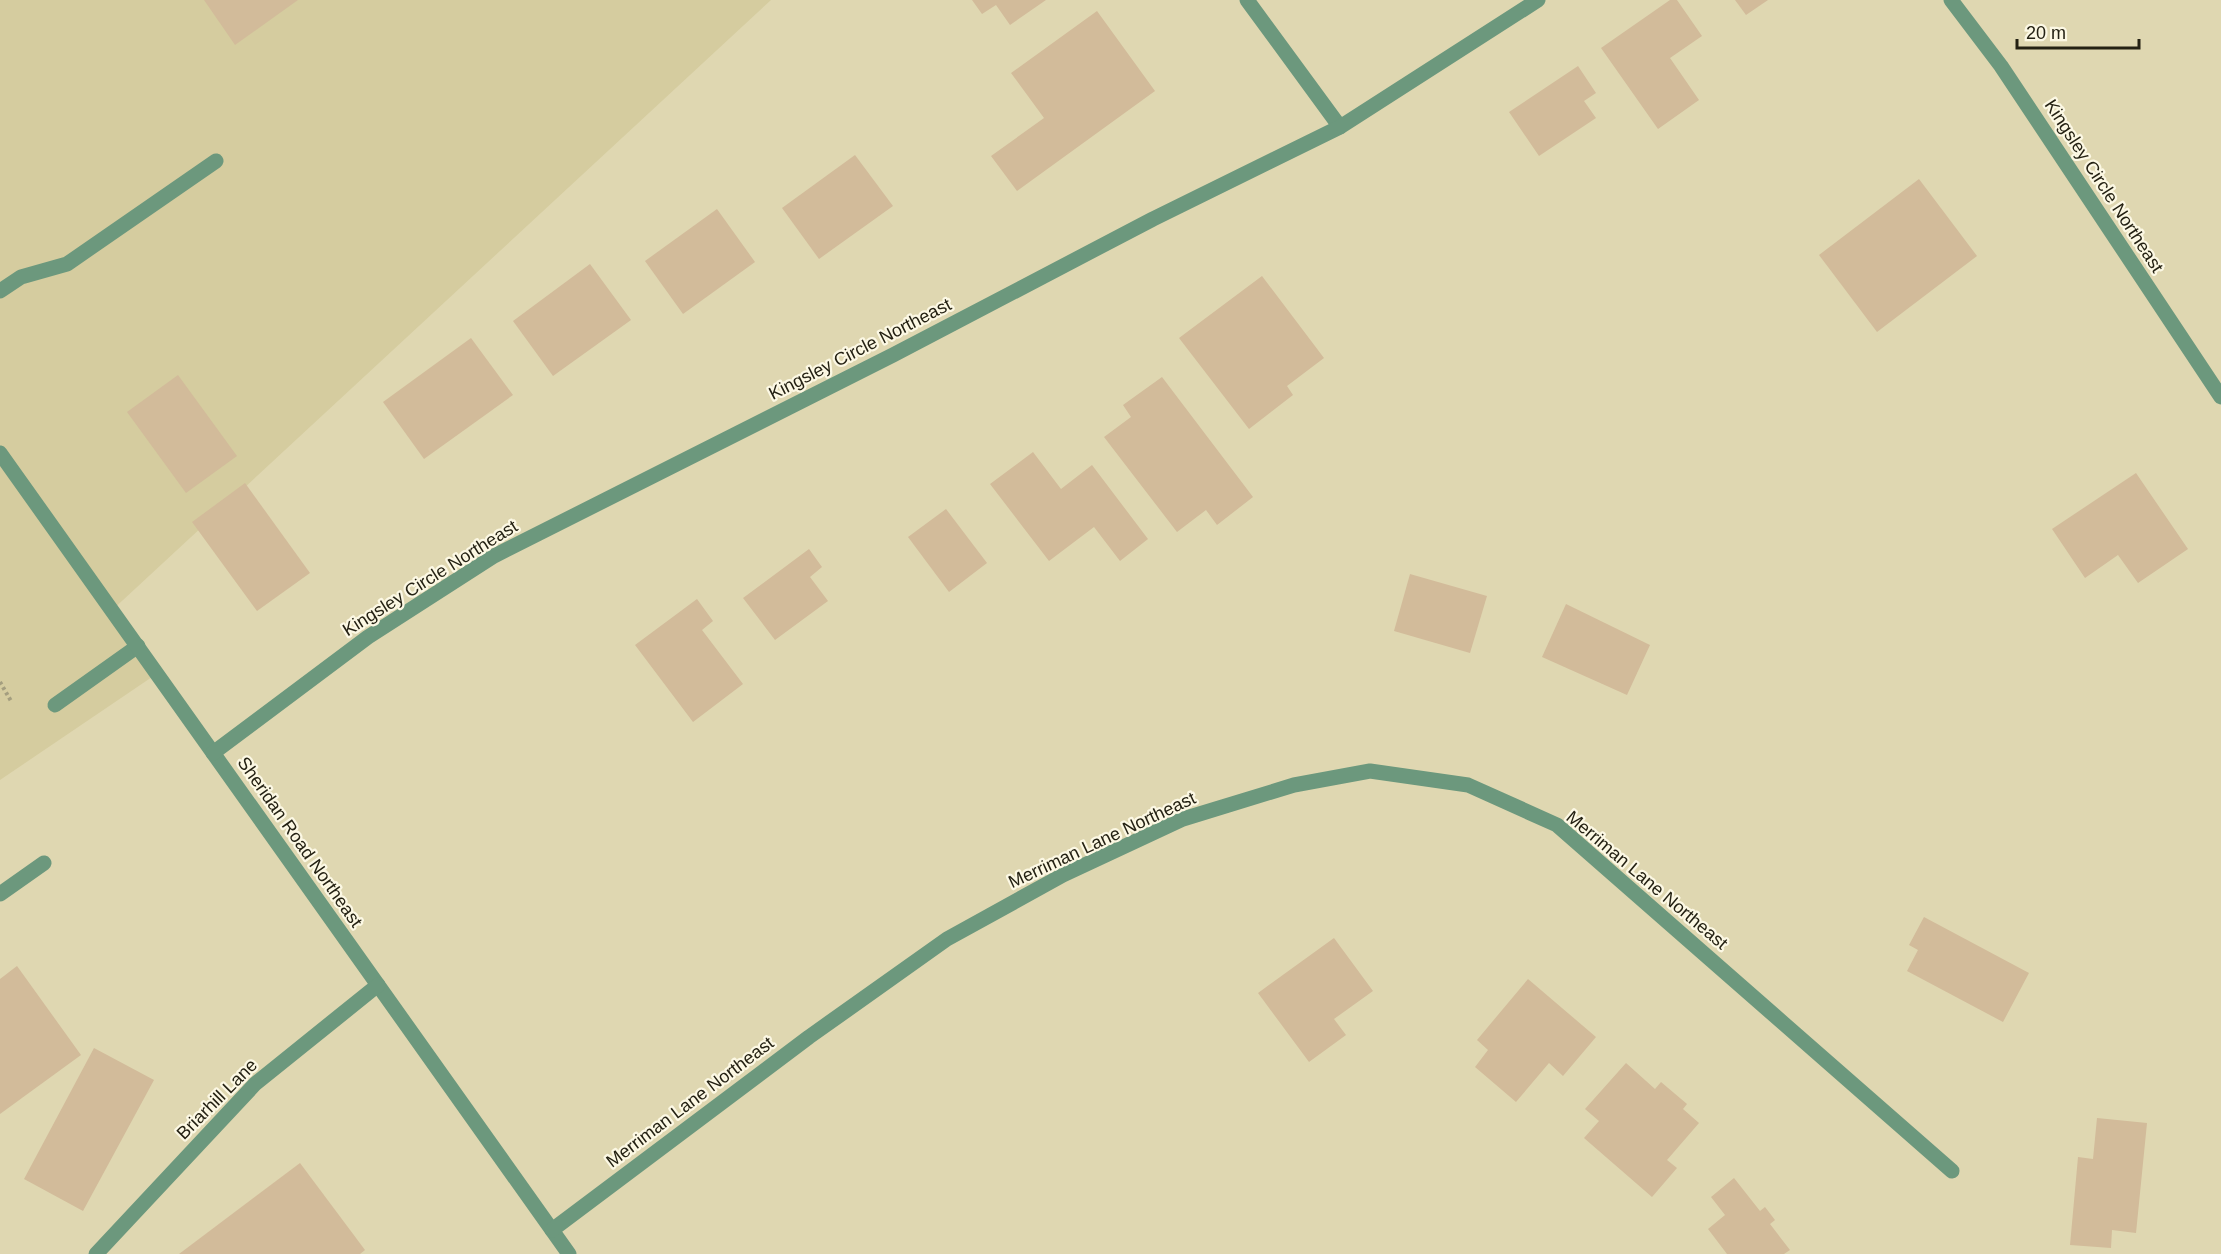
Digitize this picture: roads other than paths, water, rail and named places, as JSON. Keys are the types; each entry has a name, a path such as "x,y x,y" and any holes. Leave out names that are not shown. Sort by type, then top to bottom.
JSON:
{"street":[{"path":"1247,0 1340,127"},
{"name":"Kingsley Circle Northeast","path":"213,753 368,637 494,556 893,355 1153,219 1340,127 1538,0"},
{"name":"Kingsley Circle Northeast","path":"1951,0 2001,66 2221,396"},
{"path":"0,291 21,277 67,264 216,161"},
{"name":"Sheridan Road Northeast","path":"0,453 569,1254"},
{"path":"55,705 138,646"},
{"name":"Merriman Lane Northeast","path":"552,1230 809,1037 947,939 1064,875 1183,819 1294,785 1370,771 1468,786 1557,825 1952,1171"},
{"path":"0,894 44,863"},
{"name":"Briarhill Lane","path":"96,1254 255,1084 378,986"}]}
